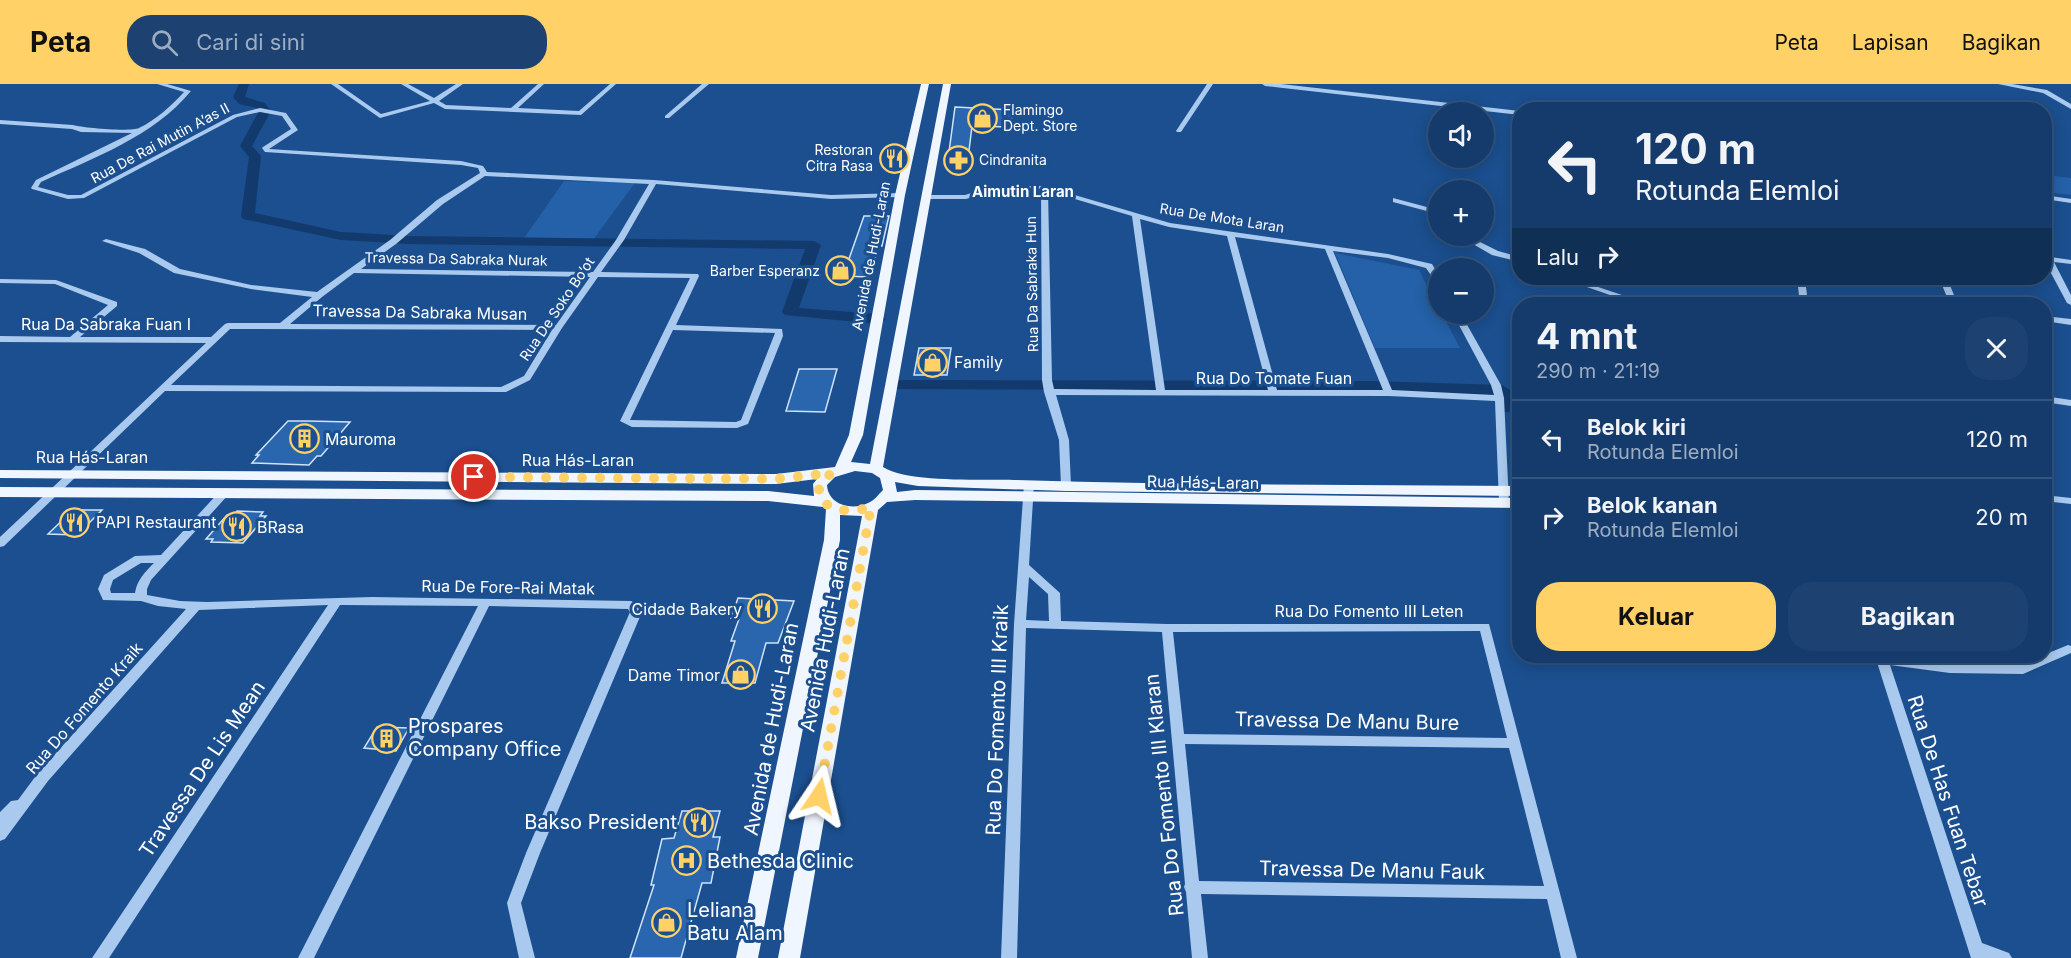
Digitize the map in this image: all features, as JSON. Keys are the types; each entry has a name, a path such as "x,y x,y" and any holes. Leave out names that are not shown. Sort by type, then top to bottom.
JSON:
{"main road":[{"name":"Avenida de Hudi-Laran","path":"837,471 856,435 900,195 925,84"},
{"path":"0,492 768,496 828,505 852,512 878,503 890,491 882,472 947,84"},
{"path":"828,505 819,495 819,487 837,471 854,466 882,472"},
{"name":"Rua Hás-Laran","path":"0,474 776,479 837,471"},
{"name":"Rua Hás-Laran","path":"882,472 918,481 1029,491 1066,486 1509,499"},
{"path":"249,493 264,476"},
{"name":"Rua Hás-Laran","path":"878,503 915,495 1029,491 1509,499"},
{"name":"Avenida Hudi-Laran","path":"789,958 878,503"},
{"name":"Avenida de Hudi-Laran","path":"747,958 832,540 828,505"}],"street":[{"name":"Rua De Rai Mutin A’as II","path":"162,84 188,91 179,103 135,131 38,181 34,188 68,197 82,197 235,116 260,110 284,114 295,130 265,148 267,151 461,163 481,167 484,174"},
{"path":"334,84 380,117 433,102 460,84"},
{"path":"404,84 433,102 460,109 583,113 613,84"},
{"path":"511,111 541,84"},
{"path":"667,117 706,84"},
{"path":"1179,131 1210,84"},
{"path":"1265,84 1512,112"},
{"path":"2001,84 2045,92 2071,107"},
{"path":"0,123 73,127 81,130 135,131"},
{"path":"282,326 319,295 402,235 440,202 484,174 654,182 831,197 900,195"},
{"name":"Rua De Soko Bo’ot","path":"162,388 503,390 527,378 558,328 618,244 654,182"},
{"name":"Rua De Mota Laran","path":"927,197 966,197 994,188 1044,188 1169,225 1388,256 1428,266"},
{"name":"Rua Da Sabraka Hun","path":"1044,188 1049,392"},
{"path":"2052,198 2071,201"},
{"path":"1396,200 1428,209"},
{"path":"1136,216 1157,380 1161,392"},
{"path":"1231,235 1273,393"},
{"path":"106,241 142,251 177,271 251,287 319,295"},
{"path":"1481,246 1495,254 1512,258"},
{"path":"1328,247 1389,393"},
{"path":"2052,259 2071,262"},
{"path":"2052,267 2071,303"},
{"name":"Travessa Da Sabraka Nurak","path":"353,271 695,276 671,327"},
{"path":"0,281 56,282 114,304 71,340"},
{"path":"1586,285 1621,297"},
{"path":"2052,319 2071,322"},
{"path":"1462,324 1496,385 1509,499"},
{"name":"Travessa Da Sabraka Musan","path":"211,340 228,326 558,328"},
{"path":"671,327 779,331 772,357 745,422 737,425 632,424 625,421 671,327"},
{"name":"Rua Da Sabraka Fuan I","path":"0,339 211,340"},
{"path":"0,543 211,340"},
{"path":"1049,392 1064,440 1066,486"},
{"name":"Rua Do Tomate Fuan","path":"1049,392 1389,393 1499,398"},
{"path":"2052,400 2071,403"},
{"name":"Rua Do Fomento III Kraik","path":"1009,958 1020,624 1029,491"},
{"path":"141,597 141,589 146,578 225,492"},
{"path":"2052,499 2071,501"},
{"name":"Rua De Fore-Rai Matak","path":"163,559 139,560 108,578 104,589 107,597 141,597 164,603 196,605 337,601 631,605 636,612 533,853 514,903 527,958"},
{"path":"1023,566 1054,593 1054,625"},
{"name":"Travessa De Lis Mean","path":"100,958 337,601"},
{"path":"306,958 485,603"},
{"name":"Rua Do Fomento Kraik","path":"0,835 44,777 196,605"},
{"name":"Rua Do Fomento III Leten","path":"1020,624 1167,628 1485,627 1569,958"},
{"name":"Rua Do Fomento III Klaran","path":"1167,628 1191,887 1200,958"},
{"path":"2052,656 2067,649"},
{"name":"Rua De Has Fuan Tebar","path":"1883,663 1978,953"},
{"path":"1919,663 1950,668 2023,669 2036,663"},
{"name":"Travessa De Manu Bure","path":"1178,739 1515,743"},
{"path":"0,821 44,777"},
{"name":"Travessa De Manu Fauk","path":"1191,887 1552,893"},
{"path":"1978,953 2004,958"}],"shaded area":[{"path":"2052,176 2071,178 2071,195 2052,193"},
{"path":"564,181 635,183 593,240 522,241"},
{"path":"1335,253 1419,270 1428,288 1428,324 1447,324 1460,348 1375,348"}],"building":[{"path":"955,107 1013,110 1010,127 972,126 967,167 947,167"},
{"path":"864,216 889,216 882,246 879,246 869,277 843,276"},
{"name":"Family","path":"919,348 951,348 947,375 914,375"},
{"path":"799,369 837,369 825,412 786,411"},
{"name":"Mauroma","path":"288,421 350,422 321,456 317,456 309,465 252,463 259,455 256,455"},
{"name":"PAPI Restaurant","path":"73,510 102,510 77,535 48,534"},
{"name":"BRasa","path":"237,511 263,512 260,516 266,516 243,543 211,542 213,539 206,539 227,515 234,515"},
{"path":"738,598 794,601 778,643 766,643 755,683 722,683 735,641 731,641 739,619 731,618"},
{"name":"Prospares Company Office","path":"377,727 409,728 396,751 364,748"},
{"path":"682,811 720,811 713,837 720,837 711,883 702,883 681,958 630,958 654,885 651,885 662,839 674,838"}],"waterway":[{"path":"244,84 239,97 243,102 261,105 265,111 246,146 255,156 248,216 341,236 409,240 814,245 790,312 878,319"},
{"path":"892,385 1372,386 1502,390 1503,408"}],"place":[{"name":"Flamingo Dept. Store","path":"982,118"},
{"name":"Restoran Citra Rasa","path":"894,158"},
{"name":"Cindranita","path":"958,160"},
{"name":"Barber Esperanz","path":"841,271"},
{"name":"Family","path":"933,362"},
{"name":"Mauroma","path":"304,439"},
{"name":"PAPI Restaurant","path":"75,522"},
{"name":"BRasa","path":"236,527"},
{"name":"Cidade Bakery","path":"763,609"},
{"name":"Dame Timor","path":"741,675"},
{"name":"Prospares Company Office","path":"387,738"},
{"name":"Bakso President","path":"698,822"},
{"name":"Bethesda Clinic","path":"686,861"},
{"name":"Leliana Batu Alam","path":"666,922"}],"district":[{"name":"Aimutin Laran","path":"1023,192"}],"route":[{"path":"474,477 776,479 831,473 819,487 819,495 823,502 842,511 852,512 871,507 819,796"}]}
